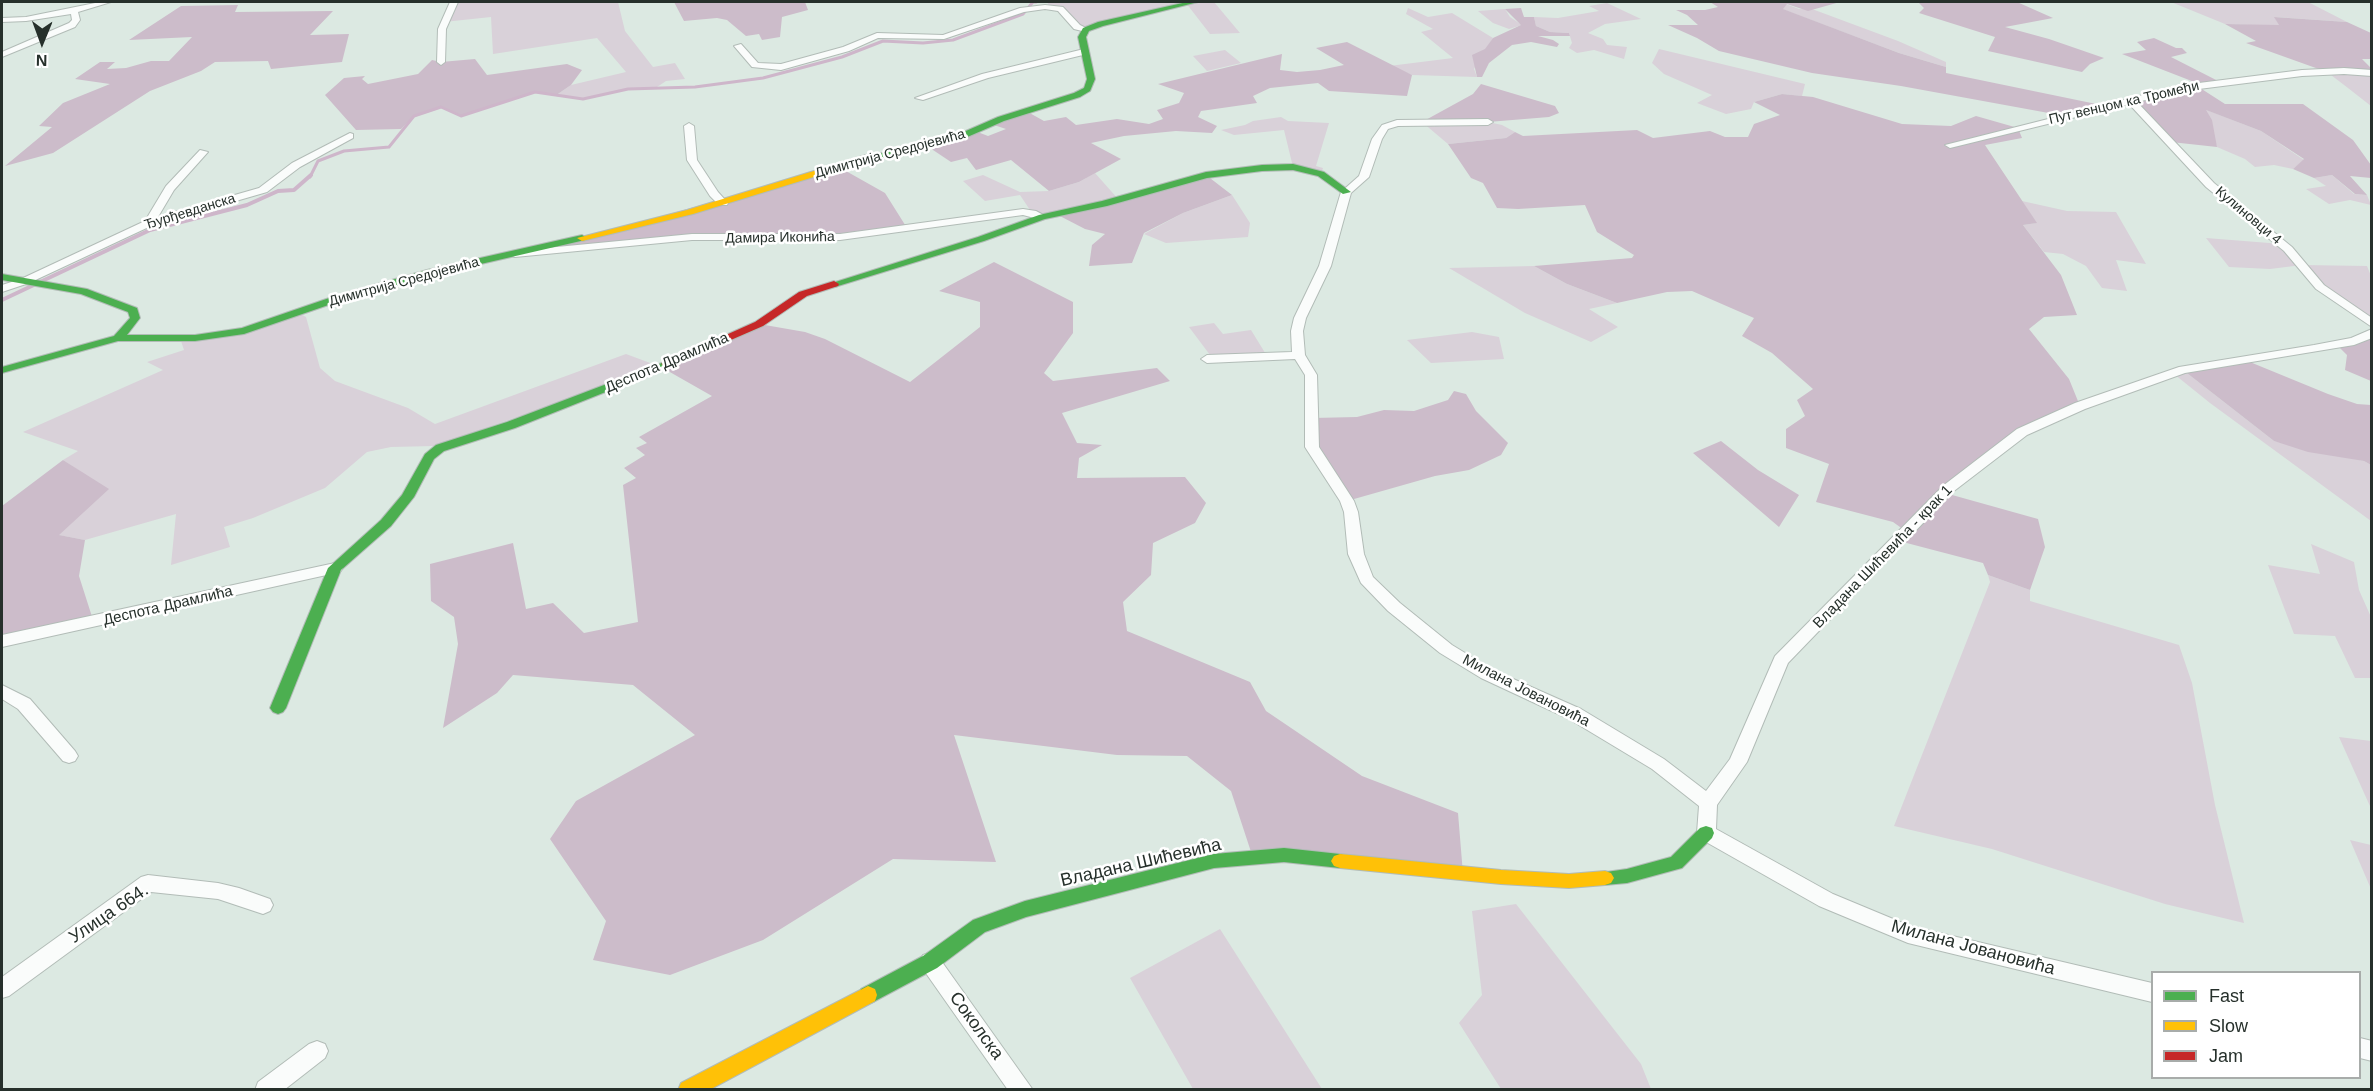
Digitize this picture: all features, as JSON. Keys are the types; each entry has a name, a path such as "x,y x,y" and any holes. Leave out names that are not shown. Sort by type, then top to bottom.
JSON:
{"street":[{"path":"2,20 26,19 74,11 107,2"},
{"path":"441,62 442,29 454,2"},
{"path":"738,45 755,65 781,67 846,49 877,35 944,37 1023,10 1045,7 1060,9 1077,27 1086,30 1101,24 1194,2"},
{"path":"2,55 72,25 76,20 74,11"},
{"name":"Димитрија Средојевића","path":"2,370 118,338 195,338 244,331 339,298 421,275 515,255 723,203 851,161 962,136 1001,119 1077,95 1087,89 1091,82 1082,37 1086,30"},
{"path":"920,98 985,76 1084,52"},
{"name":"Пут венцом ка Тромеђи","path":"1950,145 2190,87 2291,74 2344,71 2372,73"},
{"name":"Кулиновци 4","path":"2130,100 2210,185 2288,249 2320,287 2372,324"},
{"path":"1346,192 1364,177 1377,139 1385,127 1397,123 1488,122"},
{"path":"689,126 692,160 714,194 723,203"},
{"name":"Ђурђевданска","path":"2,289 25,281 149,223 263,190 296,165 350,136"},
{"path":"149,223 170,188 203,152"},
{"name":"Деспота Драмлића","path":"279,708 335,568 386,523 408,496 429,457 440,448 511,425 661,367 759,324 803,294 981,239 1042,217 1104,204 1206,175 1262,168 1293,167 1309,170 1321,174 1346,192"},
{"name":"Милана Јовановића","path":"1346,192 1325,266 1298,325 1296,341 1299,355 1311,375 1312,447 1347,501 1351,512 1356,554 1366,579 1394,607 1446,650 1487,674 1575,714 1658,764 1708,803"},
{"name":"Дамира Иконића","path":"515,255 692,237 848,236 1023,212 1042,217"},
{"path":"2,277 83,291 133,310 135,318 118,338"},
{"name":"Владана Шићевића - крак 1","path":"1708,803 1737,762 1781,660 1862,580 1949,488 2022,432 2080,406 2183,370 2314,349 2354,341 2372,333"},
{"path":"1207,359 1299,355"},
{"name":"Деспота Драмлића","path":"2,641 335,568"},
{"path":"2,691 24,704 69,756"},
{"path":"1706,833 1708,803"},
{"name":"Милана Јовановића","path":"1706,833 1826,900 1908,934 2151,993"},
{"name":"Владана Шићевића","path":"688,1089 930,962 979,926 1025,909 1214,861 1284,855 1501,877 1569,881 1627,876 1676,863 1706,833"},
{"name":"Улица 664.","path":"2,989 148,883 218,891 264,905"},
{"name":"Соколска","path":"930,962 1023,1089"},
{"path":"266,1089 317,1051"}],"shaded area":[{"path":"454,2 618,2 625,31 653,67 675,63 685,79 666,81 657,87 628,89 583,99 555,96 571,85 626,72 597,38 493,54 491,17 444,22"},
{"path":"674,2 805,2 808,10 782,17 780,37 762,40 759,34 746,36 727,20 717,18 684,21"},
{"path":"1047,2 1214,2 1240,33 1210,34 1186,3 1086,30 1060,9 1050,7"},
{"path":"1710,2 1840,2 1808,11 1787,4 1783,9 1899,53 1946,67 1946,73 2106,106 2065,116 1901,86 1812,73 1719,51 1668,25 1698,25 1687,15 1676,10 1705,10 1718,7"},
{"path":"1918,2 2017,2 2053,18 2005,27 2104,58 2090,64 2082,72 1988,51 1995,37 1919,13 1924,8"},
{"path":"2171,2 2308,2 2347,22 2275,17 2280,26 2225,24"},
{"path":"1607,3 1641,19 1605,24 1588,33 1603,39 1607,45 1627,47 1624,59 1594,50 1577,53 1569,48 1572,43 1569,33 1550,32 1536,26 1534,17 1558,18 1599,11 1589,6"},
{"path":"1786,4 1799,9 1812,9 1898,41 1946,62 1946,67 1899,53 1782,9"},
{"path":"238,5 235,12 333,11 310,35 349,34 342,62 271,69 268,61 215,62 201,71 150,91 53,153 5,166 52,127 39,126 63,103 110,84 75,79 100,62 115,62 107,69 126,68 151,61 169,61 192,37 129,40 181,6"},
{"path":"1408,8 1428,17 1452,13 1493,38 1474,69 1477,77 1412,75 1389,66 1453,58 1421,32 1433,29 1406,14"},
{"path":"1521,8 1524,17 1534,17 1536,26 1550,32 1569,33 1570,36 1538,36 1553,40 1559,44 1557,47 1531,42 1512,45 1489,63 1482,77 1477,77 1472,55 1485,49 1493,38 1521,25 1505,9"},
{"path":"1505,9 1510,17 1522,25 1509,29 1493,23 1478,11"},
{"path":"2274,17 2347,22 2371,33 2371,59 2362,59 2371,68 2371,73 2327,72 2246,43 2256,41 2225,24 2279,25"},
{"path":"2154,38 2176,48 2182,48 2187,53 2171,57 2222,83 2202,85 2122,54 2146,50 2137,42"},
{"path":"1347,42 1412,75 1407,96 1329,91 1318,83 1270,88 1253,96 1257,103 1201,111 1198,117 1217,126 1212,133 1176,131 1124,136 1091,143 1121,159 1079,182 1049,191 1011,160 976,170 967,158 951,162 924,144 975,131 988,136 1006,129 991,124 1026,111 1044,121 1066,117 1076,125 1117,119 1149,124 1163,119 1157,110 1179,103 1184,93 1158,84 1282,54 1280,70 1297,72 1344,65 1316,48"},
{"path":"1659,49 1805,84 1802,96 1782,94 1754,102 1751,109 1726,114 1697,103 1712,95 1664,74 1652,63"},
{"path":"1225,50 1241,63 1207,71 1193,56"},
{"path":"475,59 487,75 567,64 582,70 571,85 555,96 535,92 461,116 441,107 414,116 401,129 356,130 325,95 344,78 365,76 362,79 368,84 418,74 432,60 441,62"},
{"path":"2327,72 2371,73 2371,106 2348,88"},
{"path":"1481,84 1555,106 1559,113 1549,117 1488,122 1422,122 1473,94"},
{"path":"2197,86 2225,104 2303,104 2353,140 2371,165 2371,178 2350,176 2367,195 2355,194 2332,175 2314,178 2293,169 2304,159 2261,131 2206,110 2212,120 2217,147 2171,142 2131,100"},
{"path":"1782,94 1813,97 1902,124 1951,126 1976,116 2018,128 2022,138 1985,145 2037,223 2023,225 2061,275 2077,315 2044,317 2029,329 2069,379 2080,406 2022,432 1945,493 2038,519 2045,547 2030,590 1988,575 1983,563 1899,541 1907,532 1893,522 1816,502 1829,464 1786,448 1786,429 1805,416 1797,400 1813,389 1772,353 1742,336 1754,318 1692,291 1667,292 1617,303 1567,284 1534,266 1632,258 1634,255 1597,232 1585,205 1497,208 1483,183 1471,178 1448,144 1506,138 1515,132 1523,136 1637,130 1653,138 1710,131 1725,137 1748,137 1754,124 1780,115 1754,102"},
{"path":"2204,109 2261,131 2304,160 2293,169 2274,165 2255,167 2245,159 2217,147"},
{"path":"1281,117 1288,121 1329,123 1316,166 1323,168 1321,174 1293,167 1284,130 1234,135 1221,130 1253,121"},
{"path":"1422,122 1488,122 1502,125 1515,132 1506,138 1448,144"},
{"path":"837,166 885,193 907,228 864,235 692,237 527,255"},
{"path":"1095,173 1119,200 1042,217 1032,213 1020,195 985,201 963,181 983,175 1020,192 1049,191 1079,182"},
{"path":"1206,175 1232,195 1183,213 1144,233 1132,263 1089,266 1092,245 1105,234 1085,229 1056,214"},
{"path":"2332,175 2354,194 2367,195 2371,205 2350,200 2329,204 2306,189 2326,186 2314,178"},
{"path":"1232,195 1250,223 1248,237 1166,243 1144,234 1183,213"},
{"path":"2022,201 2067,211 2116,212 2146,264 2116,260 2127,291 2102,288 2086,266 2063,254 2044,252 2023,225 2036,223"},
{"path":"2206,238 2282,244 2302,265 2270,269 2229,267"},
{"path":"994,262 1073,302 1073,333 1044,373 1053,381 1157,368 1170,381 1062,413 1077,443 1102,445 1079,458 1077,478 1185,477 1206,503 1195,523 1153,543 1151,575 1123,602 1127,631 1250,682 1266,711 1362,776 1458,813 1463,874 1253,858 1231,791 1187,756 1117,755 954,735 996,862 893,859 763,940 670,975 593,960 606,921 550,839 576,801 695,735 633,685 513,675 497,693 443,728 458,644 454,617 431,601 430,564 513,543 526,609 553,603 584,633 638,622 623,485 636,478 624,468 645,455 636,448 647,443 639,437 712,396 661,367 759,324 805,332 825,339 910,382 980,327 980,302 939,291"},
{"path":"2302,265 2367,266 2371,276 2371,324 2320,287"},
{"path":"1534,266 1567,284 1617,303 1589,309 1618,327 1591,342 1525,313 1449,268"},
{"path":"299,313 306,317 320,368 335,381 408,408 435,424 626,354 661,367 434,446 391,447 367,452 325,488 253,518 224,527 230,547 171,565 176,514 85,540 58,535 78,470 63,460 78,451 23,432 163,370 147,362 184,350 180,338 209,337"},
{"path":"1214,323 1223,334 1251,330 1267,356 1213,359 1189,327"},
{"path":"1472,332 1499,337 1504,359 1431,363 1407,340"},
{"path":"2371,333 2371,381 2345,370 2347,355 2336,344"},
{"path":"2245,360 2328,394 2357,404 2371,405 2371,465 2364,461 2308,452 2274,441 2183,370"},
{"path":"2183,370 2274,441 2364,461 2371,465 2371,521 2174,374"},
{"path":"1454,391 1466,394 1476,411 1508,443 1501,455 1469,470 1435,476 1347,501 1311,432 1313,418 1357,417 1384,410 1414,411 1448,400"},
{"path":"1721,441 1758,470 1799,495 1779,527 1693,453"},
{"path":"63,460 109,489 59,535 85,540 79,576 94,623 2,641 2,506"},
{"path":"2311,544 2354,562 2359,590 2371,617 2371,678 2355,678 2335,636 2294,634 2268,565 2320,574"},
{"path":"1988,575 2030,590 2030,601 2179,645 2192,683 2215,805 2244,923 2165,904 1992,849 1894,826 1990,582"},
{"path":"2339,737 2371,741 2371,808 2369,804"},
{"path":"2350,840 2371,845 2371,889"},
{"path":"1516,904 1641,1064 1651,1089 1501,1089 1459,1023 1482,995 1472,911"},
{"path":"1220,929 1322,1089 1193,1089 1130,978"}],"waterway":[{"path":"311,175 318,161 344,151 389,147 414,116 441,107 461,116 535,92 583,99 628,89 695,87 763,78 842,57 883,41 923,43 953,40 1023,14 1033,2 1036,2"},
{"path":"2,300 150,230 247,205 278,191 294,190 311,175"}],"traffic: fast":[{"path":"866,158 962,136 1001,119 1077,95 1087,89 1091,79 1082,37 1086,30 1101,24 1194,2"},
{"path":"834,284 981,239 1042,217 1104,204 1206,175 1262,168 1293,167 1321,174 1346,192"},
{"path":"2,370 118,338 195,338 244,331 339,298 431,272 582,238"},
{"path":"2,277 83,291 133,310 135,318 118,338"},
{"path":"278,708 335,568 386,523 408,497 429,457 440,448 511,425 667,364"},
{"path":"1605,878 1627,876 1676,863 1706,833"},
{"path":"868,995 930,962 979,926 1025,909 1214,861 1284,855 1340,861"}],"traffic: slow":[{"path":"582,238 690,212 866,158"},
{"path":"1340,861 1501,877 1569,881 1605,878"},
{"path":"688,1090 868,995"}],"traffic: jam":[{"path":"667,364 759,324 803,294 834,284"}]}
